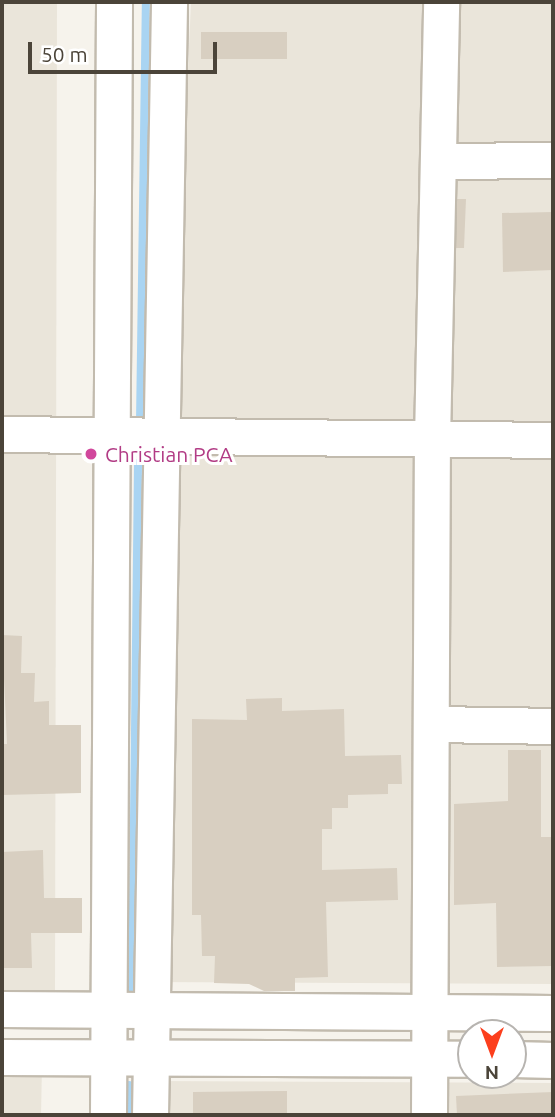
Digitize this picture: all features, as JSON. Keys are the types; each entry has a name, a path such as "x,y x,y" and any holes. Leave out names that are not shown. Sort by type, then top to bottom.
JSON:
{"street":[{"path":"108,1115 106,1011 115,438 114,2"},
{"path":"150,1115 164,436 169,2"},
{"path":"429,1115 433,1012 432,440 440,161 441,2"},
{"path":"440,161 553,160"},
{"path":"2,434 115,438 164,436 553,440"},
{"path":"432,724 553,726"},
{"path":"2,1009 553,1013"},
{"path":"2,1057 457,1059"},
{"path":"527,1059 553,1060"}],"shaded area":[{"path":"2,2 57,2 55,994 2,994"},
{"path":"191,2 553,2 553,984 148,982"},
{"path":"2,1066 42,1066 41,1115 2,1115"},
{"path":"151,1081 457,1083 457,1089 527,1089 527,1083 553,1083 553,1115 151,1115"}],"building":[{"path":"201,32 287,32 287,59 201,59"},
{"path":"457,199 466,199 464,248 456,248"},
{"path":"553,212 553,270 503,272 502,213"},
{"path":"2,635 22,636 21,673 35,673 34,702 49,701 49,725 81,725 81,793 2,795 2,744 7,744"},
{"path":"282,698 282,711 344,709 345,756 401,755 402,784 388,784 388,794 348,795 348,808 332,808 332,829 322,829 322,870 397,868 398,900 326,902 328,977 295,978 295,991 264,991 249,984 214,983 215,956 202,956 201,915 192,915 192,719 247,720 246,699"},
{"path":"508,750 541,750 541,837 553,837 552,966 497,967 496,903 454,905 454,804 508,801"},
{"path":"43,850 44,898 82,898 82,933 31,933 32,968 2,968 2,852"},
{"path":"287,1091 287,1115 193,1115 193,1092"},
{"path":"553,1092 553,1115 457,1115 456,1096"}],"waterway":[{"path":"140,422 146,2"},
{"path":"132,995 138,463"},
{"path":"129,1085 129,1115"}],"place":[{"name":"Christian PCA","path":"91,454"}]}
